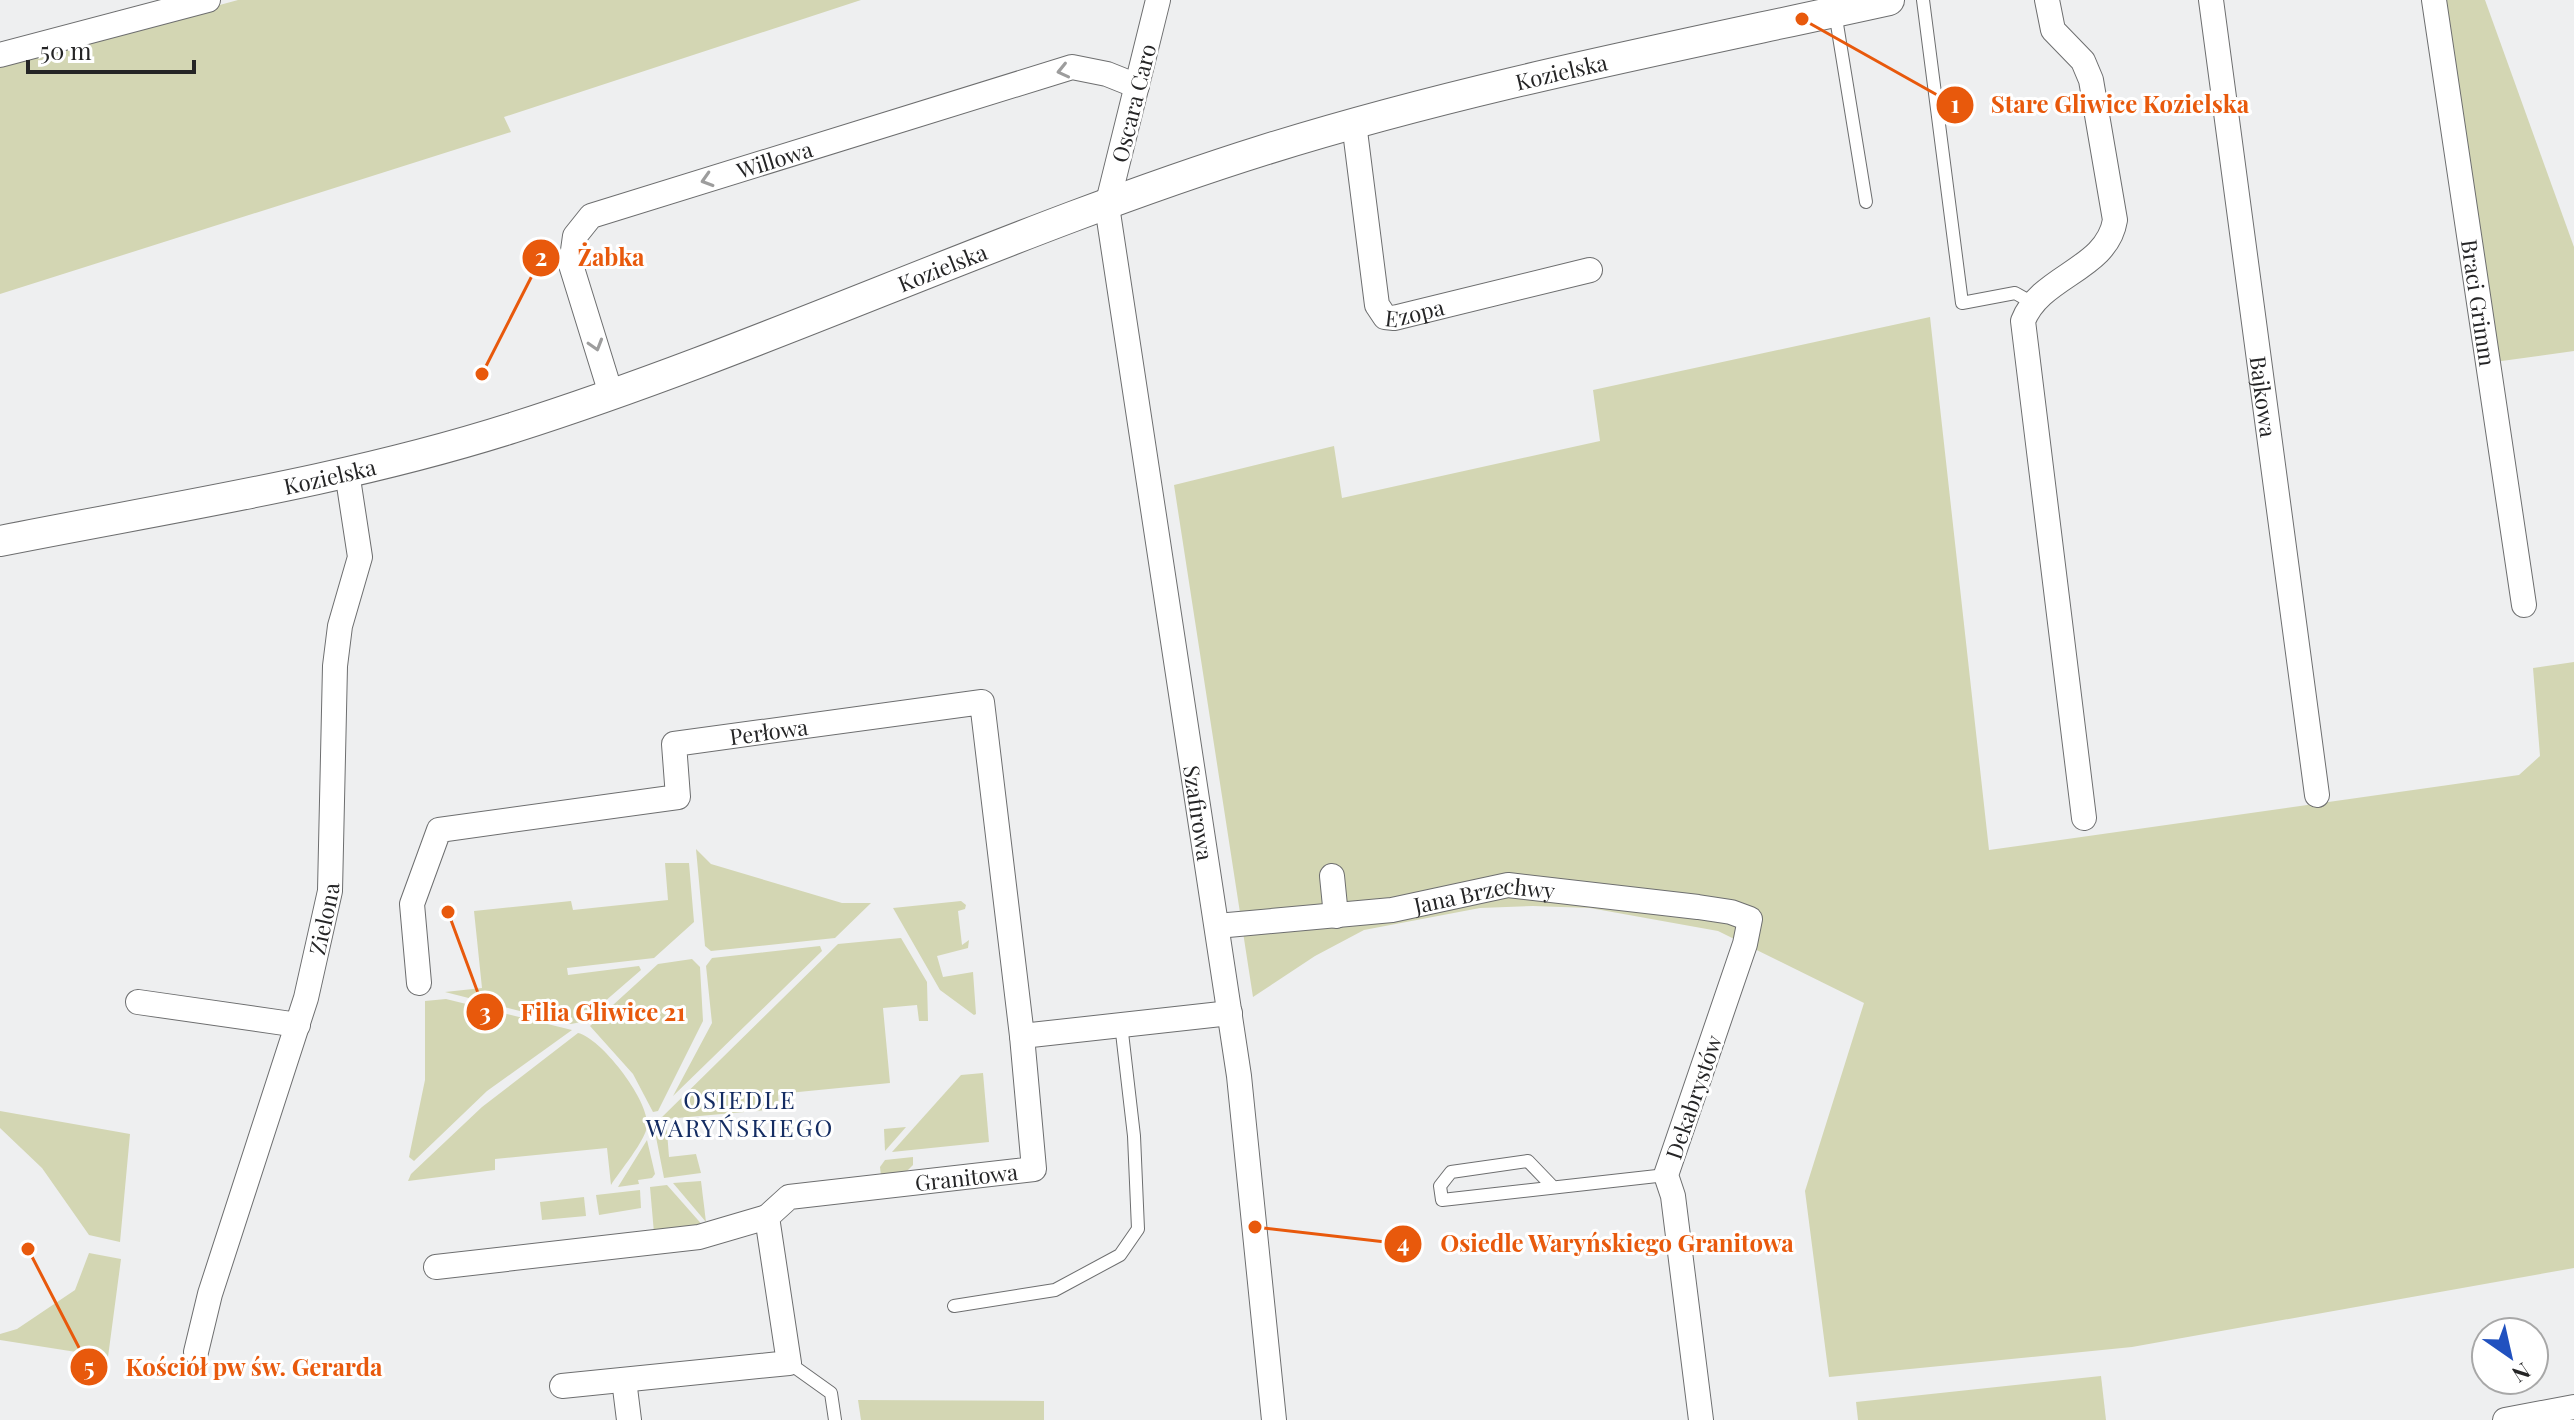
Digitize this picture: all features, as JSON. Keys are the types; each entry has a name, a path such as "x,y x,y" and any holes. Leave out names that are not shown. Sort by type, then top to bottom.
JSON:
{"street":[{"path":"0,55 208,0"},
{"name":"Oscara Caro","path":"1107,206 1158,0"},
{"name":"Kozielska","path":"0,541 347,472 482,437 611,394 1260,151 1462,95 1889,0"},
{"path":"2047,0 2053,30 2083,61 2091,80 2115,220 2113,235 2105,247 2033,303 2023,321 2084,818"},
{"name":"Bajkowa","path":"2211,0 2317,795"},
{"name":"Braci Grimm","path":"2434,0 2524,605"},
{"name":"Willowa","path":"611,394 571,265 575,236 591,216 1072,67 1107,74 1137,86"},
{"name":"Ezopa","path":"1354,123 1377,305 1385,317 1394,318 1590,270"},
{"name":"Szafirowa","path":"1107,206 1230,1013 1274,1420"},
{"name":"Zielona","path":"196,1352 210,1294 298,1025 330,891 335,666 340,626 360,557 347,472"},
{"name":"Perłowa","path":"419,983 412,904 439,830 678,797 674,744 982,702 1022,1036"},
{"path":"1332,876 1336,916"},
{"name":"Jana Brzechwy","path":"1217,926 1392,910 1508,885 1698,907 1731,912 1750,919"},
{"name":"Dekabrystów","path":"1701,1420 1673,1196 1666,1175 1745,944 1750,919"},
{"path":"138,1002 298,1025"},
{"path":"1022,1036 1230,1013"},
{"name":"Granitowa","path":"436,1267 699,1237 767,1217 789,1197 1034,1169 1022,1036"},
{"path":"562,1386 789,1363 767,1217"},
{"path":"624,1380 629,1420"},
{"path":"2505,1420 2574,1407"}],"lane":[{"path":"1923,0 1962,303 2015,293 2033,303"},
{"path":"1835,12 1866,202"},
{"path":"954,1306 1055,1290 1120,1255 1138,1229 1134,1136 1121,1024"},
{"path":"1553,1187 1528,1161 1451,1172 1440,1186 1442,1200 1666,1175"},
{"path":"789,1363 831,1393 835,1420"}],"green space":[{"path":"238,0 861,0 504,117 511,132 0,294 0,65"},
{"path":"2434,0 2485,0 2574,247 2574,351 2487,363"},
{"path":"1930,317 1989,850 2519,775 2540,756 2533,668 2574,662 2574,1268 2132,1347 1829,1377 1805,1191 1864,1003 1718,931 1590,908 1533,906 1480,908 1364,930 1315,956 1253,997 1174,485 1334,446 1342,498 1600,441 1593,390"},
{"path":"696,849 711,864 842,903 871,903 835,938 711,951 705,946"},
{"path":"665,863 689,863 694,922 654,958 567,968 568,975 639,966 641,970 581,1022 571,1024 445,992 482,988 474,911 571,901 573,910 668,900"},
{"path":"961,901 966,905 965,909 958,911 962,945 969,940 968,948 937,956 943,977 973,972 974,1015 940,990 893,908"},
{"path":"901,938 927,982 928,1021 919,1021 917,1005 883,1008 890,1083 778,1094 779,1109 666,1119 669,1157 696,1154 701,1173 664,1178 656,1137 660,1119 838,944"},
{"path":"820,946 822,951 673,1096 712,1023 706,966 712,958"},
{"path":"692,959 700,967 703,1021 658,1111 653,1112 633,1074 590,1026 658,964"},
{"path":"446,999 572,1030 487,1091 414,1161 409,1157 425,1080 425,1001"},
{"path":"578,1033 588,1037 611,1058 633,1087 646,1115 647,1126 642,1139 611,1185 607,1148 495,1159 495,1170 408,1181 411,1174 482,1107"},
{"path":"983,1073 989,1142 892,1152 961,1075"},
{"path":"0,1111 130,1134 120,1242 89,1235 42,1168 0,1128"},
{"path":"906,1127 885,1151 884,1129"},
{"path":"647,1140 655,1174 652,1178 638,1180 639,1184 618,1187"},
{"path":"913,1157 913,1165 905,1173 881,1176 880,1167 885,1160"},
{"path":"701,1181 706,1222 673,1183"},
{"path":"667,1185 705,1228 654,1233 650,1187"},
{"path":"640,1190 641,1208 599,1215 596,1195"},
{"path":"584,1197 586,1216 542,1220 540,1202"},
{"path":"89,1253 121,1259 108,1357 0,1340 0,1334 17,1329 75,1290"},
{"path":"2101,1376 2106,1420 1858,1420 1856,1402"},
{"path":"858,1400 1044,1401 1044,1420 861,1420"}],"place":[{"name":"Stare Gliwice Kozielska","path":"1802,19"},
{"name":"Żabka","path":"482,374"},
{"name":"Filia Gliwice 21","path":"448,912"},
{"name":"Osiedle Waryńskiego Granitowa","path":"1255,1227"},
{"name":"Kościół pw św. Gerarda","path":"28,1249"}],"district":[{"name":"OSIEDLE WARYŃSKIEGO","path":"740,1113"}]}
